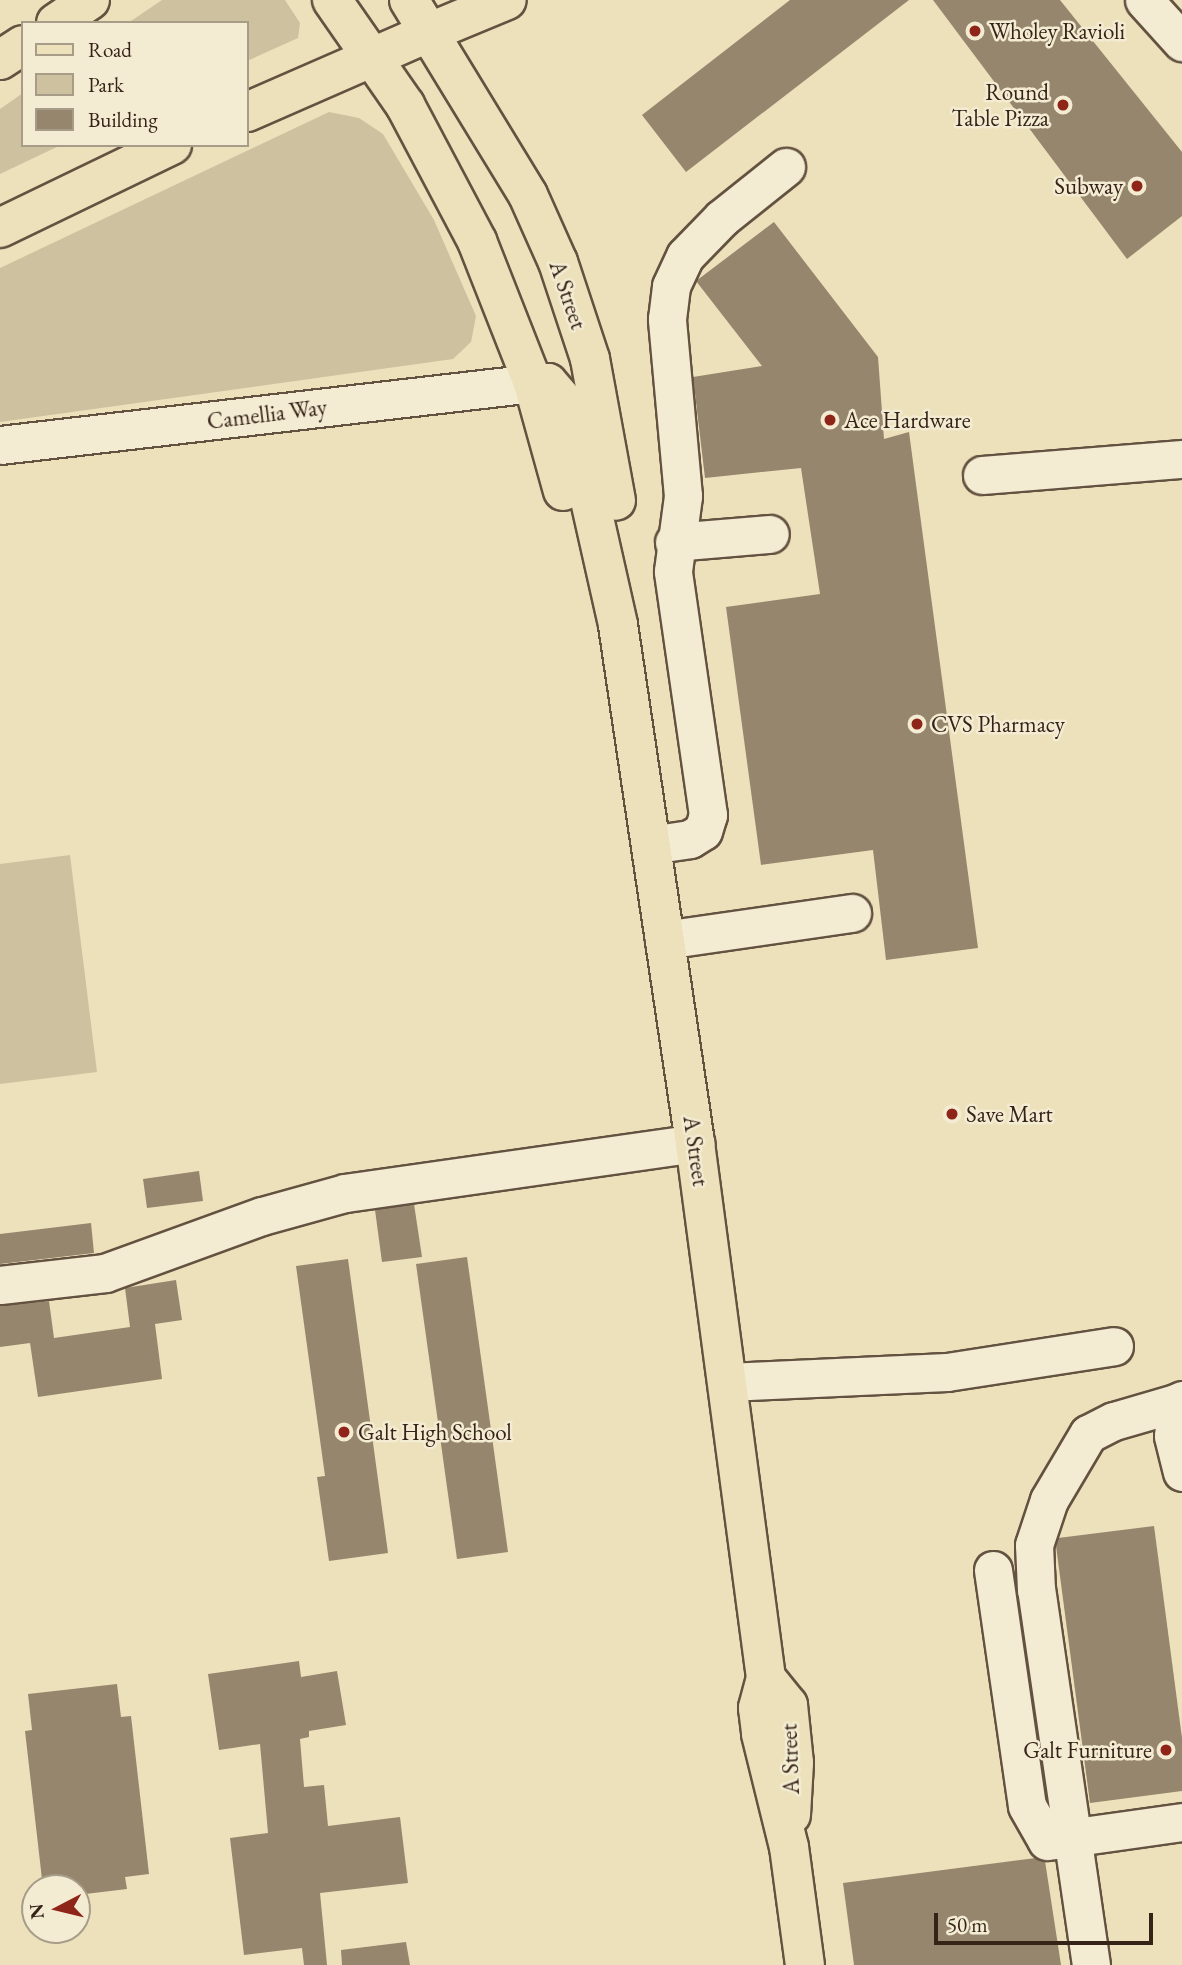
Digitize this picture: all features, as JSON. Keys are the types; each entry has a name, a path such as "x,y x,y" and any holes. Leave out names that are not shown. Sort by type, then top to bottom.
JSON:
{"main road":[{"path":"59,21 90,0"},
{"name":"A Street","path":"332,0 373,56 411,116 477,241 533,383 578,550 618,625"},
{"name":"A Street","path":"409,0 528,195 558,262 590,359 624,542 618,625 695,1143 766,1678 758,1709 761,1734 789,1847 805,1965"},
{"path":"248,112 507,0"},
{"path":"0,60 21,46"},
{"path":"0,228 168,147"}],"street":[{"path":"1158,5 1182,42"},
{"path":"650,845 690,838 703,831 708,815 673,570 674,542 682,496 667,319 671,286 684,256 722,218 786,167"},
{"name":"Camellia Way","path":"0,445 533,383"},
{"path":"982,475 1182,459"},
{"path":"674,542 770,534"},
{"path":"664,940 852,913"},
{"path":"0,1285 105,1273 262,1216 345,1193 695,1143"},
{"path":"727,1382 947,1372 1114,1346"},
{"path":"1091,1965 1059,1839 1034,1545 1049,1500 1088,1434 1114,1421 1179,1401 1173,1436 1182,1472"},
{"path":"993,1570 1027,1805 1059,1839"},
{"path":"1059,1839 1182,1822"}],"green space":[{"path":"162,0 285,0 300,23 298,38 248,61 248,21 131,21"},
{"path":"21,94 21,147 57,147 0,174 0,109"},
{"path":"329,112 359,118 383,134 434,220 476,316 471,342 453,359 0,422 0,268"},
{"path":"70,855 97,1072 0,1084 0,864"}],"building":[{"path":"790,0 909,0 686,172 642,115"},
{"path":"933,0 1060,0 1182,152 1182,216 1127,259"},
{"path":"774,222 878,357 884,439 909,432 978,948 886,960 873,850 761,865 726,607 820,594 801,468 705,478 693,377 762,366 696,281"},
{"path":"199,1171 203,1201 147,1208 143,1179"},
{"path":"414,1204 422,1257 382,1262 375,1210"},
{"path":"91,1223 94,1253 0,1264 0,1234"},
{"path":"467,1257 508,1552 457,1559 416,1264"},
{"path":"348,1259 388,1553 329,1561 317,1477 325,1476 296,1266"},
{"path":"176,1280 182,1320 155,1324 162,1379 38,1397 30,1343 0,1347 0,1306 49,1301 54,1338 130,1327 125,1288"},
{"path":"1154,1526 1182,1738 1182,1791 1090,1803 1056,1546 1058,1538"},
{"path":"299,1661 301,1677 337,1671 346,1725 309,1731 309,1737 300,1739 304,1787 324,1785 328,1826 400,1817 408,1883 320,1893 327,1965 304,1965 302,1948 244,1955 230,1838 268,1833 260,1744 219,1750 208,1674"},
{"path":"117,1684 121,1717 131,1716 149,1874 125,1877 127,1889 91,1893 91,1874 41,1874 25,1731 32,1730 28,1694"},
{"path":"1036,1858 1045,1861 1061,1965 854,1965 843,1883"},
{"path":"406,1942 410,1965 342,1965 341,1950"}],"place":[{"name":"Wholey Ravioli","path":"975,31"},
{"name":"Round Table Pizza","path":"1063,105"},
{"name":"Subway","path":"1137,186"},
{"name":"Ace Hardware","path":"830,420"},
{"name":"CVS Pharmacy","path":"917,724"},
{"name":"Save Mart","path":"952,1114"},
{"name":"Galt High School","path":"344,1432"},
{"name":"Galt Furniture","path":"1166,1750"}]}
